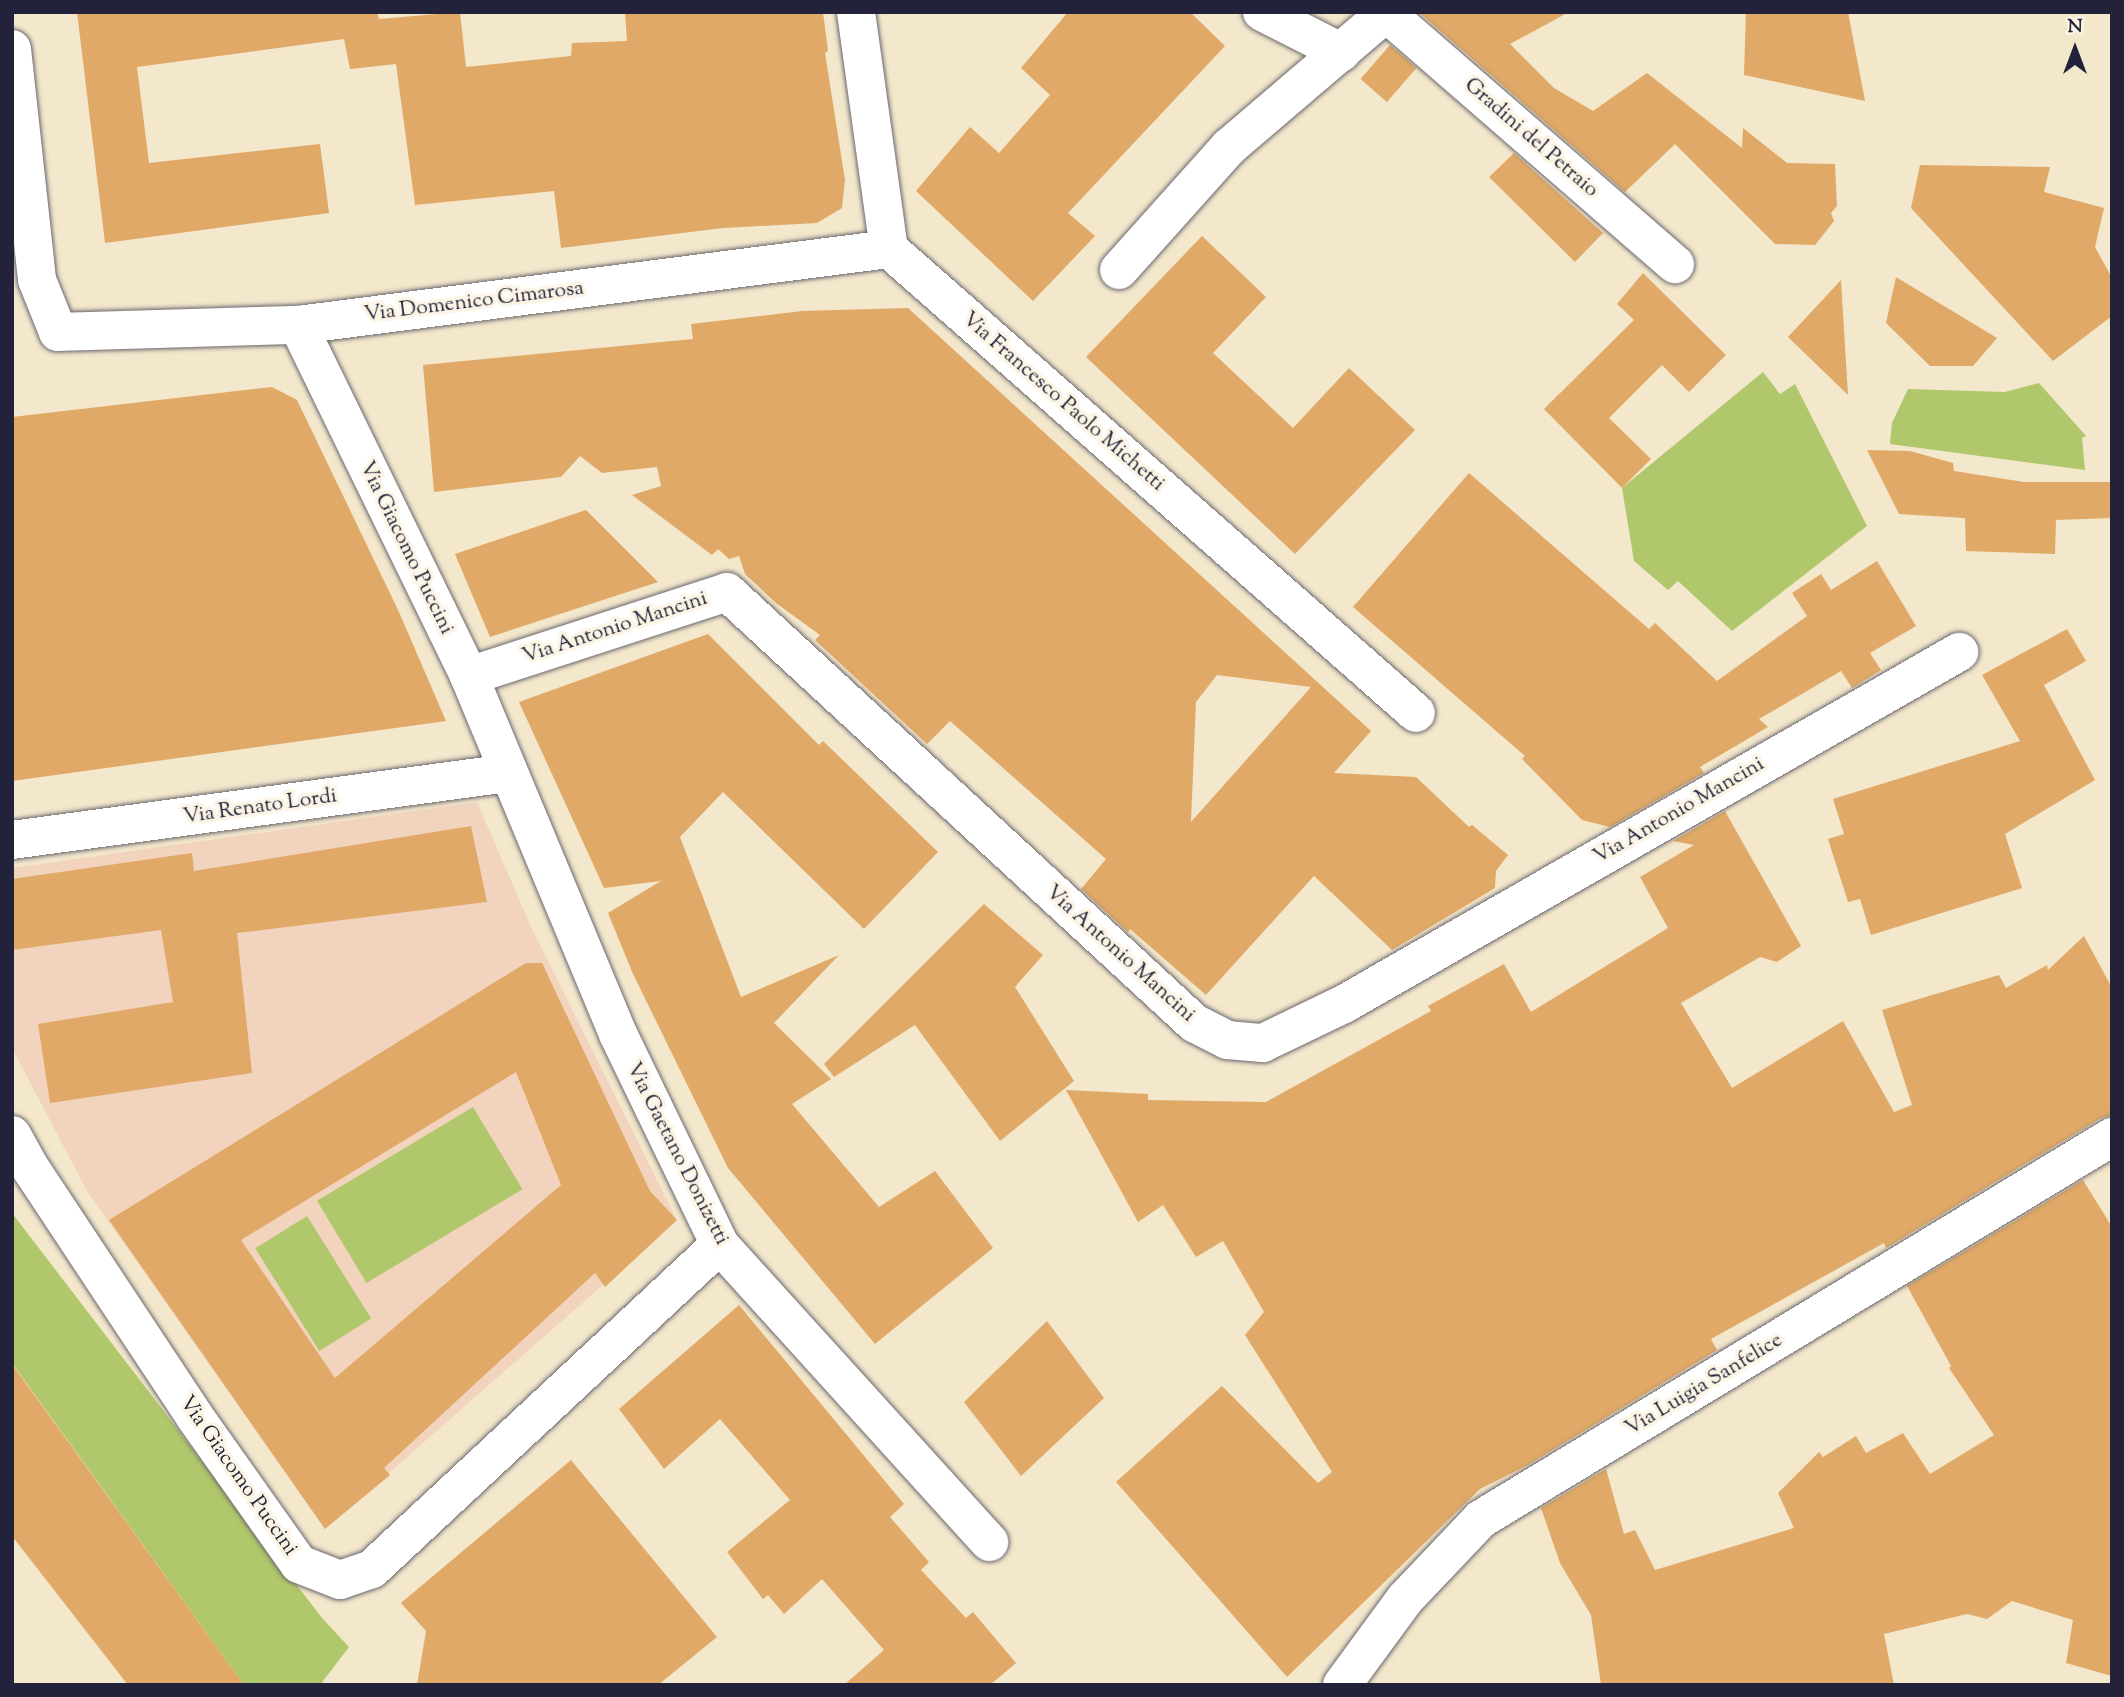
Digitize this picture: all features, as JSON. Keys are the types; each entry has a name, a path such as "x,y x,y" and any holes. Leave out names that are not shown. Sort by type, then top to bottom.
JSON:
{"street":[{"path":"856,12 889,249"},
{"path":"1262,12 1340,52"},
{"path":"1119,270 1229,148 1387,12"},
{"name":"Gradini del Petraio","path":"1387,12 1675,264"},
{"name":"Via Domenico Cimarosa","path":"12,49 37,280 58,332 298,325 889,249"},
{"name":"Via Francesco Paolo Michetti","path":"889,249 1416,712"},
{"name":"Via Giacomo Puccini","path":"298,325 469,676 508,773"},
{"name":"Via Antonio Mancini","path":"469,676 727,592 1194,1023 1227,1040 1263,1043 1344,1004 1959,652"},
{"name":"Via Renato Lordi","path":"12,840 508,773"},
{"name":"Via Gaetano Donizetti","path":"508,773 618,1034 720,1245 989,1542"},
{"name":"Via Giacomo Puccini","path":"12,1135 31,1169 188,1406 299,1563 341,1580 372,1569 720,1245"},
{"name":"Via Luigia Sanfelice","path":"1342,1685 1405,1599 1480,1519 2112,1137"}],"shaded area":[{"path":"477,802 531,927 677,1220 325,1529 87,1191 12,1048 12,868"}],"green space":[{"path":"1763,372 1780,394 1795,384 1867,526 1732,631 1678,581 1668,590 1634,561 1622,488"},
{"path":"2039,383 2086,436 2082,438 2085,470 1890,444 1892,423 1908,389 2005,392"},
{"path":"473,1107 522,1189 366,1283 317,1201"},
{"path":"12,1213 322,1618 349,1647 320,1685 244,1685 12,1363"},
{"path":"307,1216 371,1319 319,1351 255,1248"}],"building":[{"path":"77,12 377,12 379,19 460,12 466,67 571,56 572,43 627,41 625,12 823,12 828,51 825,53 845,180 842,208 817,223 723,228 561,248 554,191 415,205 396,64 350,69 344,39 137,67 149,163 320,144 329,213 105,243"},
{"path":"1068,12 1190,12 1225,46 1068,213 1095,236 1033,301 916,191 970,127 999,153 1050,95 1021,68"},
{"path":"1569,12 1510,44 1554,88 1593,111 1647,73 1742,148 1743,128 1787,163 1835,164 1837,206 1831,213 1834,221 1815,245 1775,244 1675,144 1625,192 1421,14"},
{"path":"1746,12 1848,12 1865,101 1744,75"},
{"path":"1390,45 1416,68 1387,102 1360,79"},
{"path":"1514,153 1603,233 1575,262 1489,177"},
{"path":"1920,165 2050,167 2044,192 2104,208 2095,247 2112,278 2112,316 2053,361 1911,208"},
{"path":"1202,236 1266,297 1213,353 1293,428 1349,368 1415,430 1295,554 1086,357"},
{"path":"1643,273 1726,355 1689,392 1662,365 1609,418 1651,459 1622,488 1544,409 1634,320 1617,304"},
{"path":"1896,277 1997,338 1973,366 1930,366 1886,323"},
{"path":"1841,280 1848,395 1788,337"},
{"path":"908,308 1371,731 1334,773 1416,777 1469,827 1472,825 1508,855 1496,871 1495,888 1392,950 1314,876 1206,995 1130,929 1128,932 1081,889 1106,859 950,721 927,744 815,640 820,635 776,603 745,574 739,556 729,559 718,549 712,555 632,495 661,486 657,467 602,473 580,456 561,477 434,492 423,365 693,339 691,324 802,311","holes":["1217,675 1311,687 1191,822 1196,702"]},
{"path":"272,387 297,400 399,612 446,721 12,781 12,417"},
{"path":"1867,450 1910,451 1953,463 1954,471 2024,482 2112,482 2112,518 2056,520 2055,554 1966,551 1965,518 1899,514"},
{"path":"1469,473 1649,629 1655,623 1717,681 1807,616 1792,593 1821,574 1831,590 1877,561 1916,626 1870,653 1881,670 1852,688 1841,671 1759,719 1768,727 1700,767 1704,773 1610,827 1582,820 1522,759 1525,756 1353,607"},
{"path":"586,510 658,582 490,637 455,554"},
{"path":"2067,629 2086,661 2044,685 2095,780 2005,834 2022,888 1871,935 1860,899 1848,902 1828,839 1844,834 1833,799 2020,741 1982,675"},
{"path":"708,634 819,745 823,741 938,852 864,929 723,792 680,837 741,997 839,955 774,1023 831,1079 792,1104 879,1207 935,1171 993,1248 875,1344 728,1168 633,974 608,913 661,881 604,888 519,702"},
{"path":"1725,811 1801,946 1777,962 1760,957 1681,1003 1732,1088 1843,1021 1894,1112 1912,1105 1882,1010 1999,975 2006,988 2047,965 2048,970 2084,936 2112,988 2112,1115 2101,1118 1886,1248 1884,1243 1711,1339 1717,1350 1526,1466 1480,1489 1287,1677 1116,1482 1222,1386 1318,1483 1332,1472 1245,1335 1264,1312 1223,1241 1196,1257 1163,1205 1138,1222 1066,1090 1148,1094 1148,1100 1266,1102 1431,1011 1428,1006 1504,964 1531,1012 1668,928 1640,877 1694,845 1673,841"},
{"path":"471,826 487,902 237,933 252,1073 50,1103 38,1024 173,1002 161,930 12,950 12,879 192,853 194,871"},
{"path":"984,904 1043,955 1015,987 1074,1081 1000,1141 915,1025 834,1077 824,1064"},
{"path":"526,963 542,963 650,1191 677,1220 605,1287 595,1273 384,1468 390,1475 325,1529 109,1220","holes":["516,1072 561,1185 335,1378 241,1240"]},
{"path":"2083,1180 2112,1227 2112,1676 2066,1663 2073,1620 2012,1601 1987,1619 1967,1614 1884,1634 1894,1685 1601,1685 1591,1615 1560,1563 1541,1508 1606,1469 1624,1534 1635,1530 1655,1570 1794,1528 1778,1493 1819,1452 1823,1457 1856,1436 1866,1453 1903,1433 1930,1474 1994,1435 1949,1368 1951,1366 1907,1286"},
{"path":"739,1305 904,1504 890,1517 929,1562 921,1570 966,1618 973,1612 1016,1663 990,1685 844,1685 884,1650 822,1579 784,1614 768,1595 763,1599 727,1552 790,1500 720,1419 664,1469 619,1409"},
{"path":"1047,1321 1104,1398 1021,1476 964,1402"},
{"path":"12,1364 244,1685 128,1685 12,1536"},
{"path":"571,1460 717,1637 658,1685 417,1685 426,1631 401,1603"}]}
